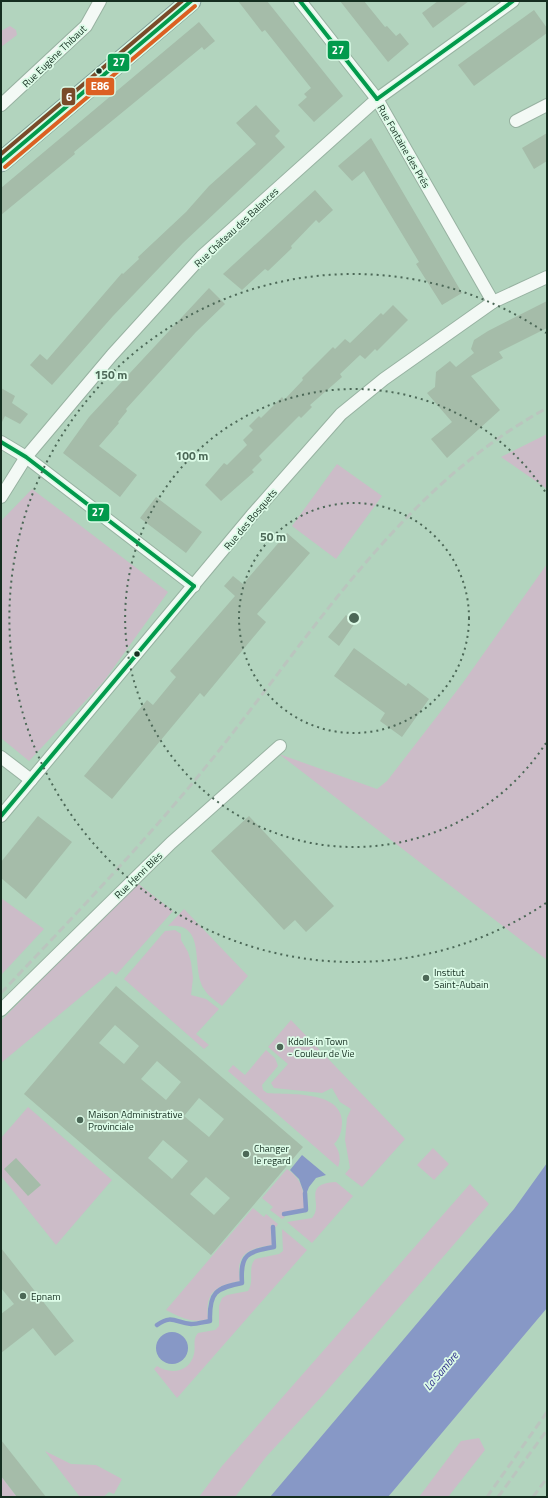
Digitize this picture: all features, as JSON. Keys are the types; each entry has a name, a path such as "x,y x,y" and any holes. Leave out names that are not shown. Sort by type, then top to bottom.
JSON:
{"main road":[{"path":"1,147 177,1"},
{"path":"1,162 191,1"}],"street":[{"name":"Rue Eugène Thibaut","path":"1,105 86,26 100,1"},
{"name":"Rue Fontaine des Prés","path":"300,1 377,99 493,302"},
{"name":"Rue Château des Balances","path":"1,497 26,457 112,355 202,256 377,99 513,1"},
{"path":"516,120 547,105"},
{"name":"Rue des Bosquets","path":"1,816 252,515 341,414 384,378 493,302 547,277"},
{"path":"1,442 26,457 194,586"},
{"name":"Rue Henri Blès","path":"1,1010 171,843 280,746"},
{"path":"1,757 31,780"}],"shaded area":[{"path":"10,26 16,30 17,35 1,47 1,31"},
{"path":"547,434 547,489 501,457"},
{"path":"337,464 382,496 336,559 292,526"},
{"path":"32,489 168,592 104,681 29,761 1,738 1,521"},
{"path":"547,564 547,960 279,754 377,789 387,781 462,684"},
{"path":"136,882 173,911 116,975 112,971 1,1063 1,1021"},
{"path":"1,898 44,929 1,975"},
{"path":"184,909 248,976 222,1006 206,992 200,980 196,948 189,931 180,927 168,926"},
{"path":"175,930 181,934 181,940 188,952 191,962 193,978 191,995 206,999 219,1009 196,1034 209,1045 204,1049 124,979 165,931"},
{"path":"291,1020 405,1139 362,1187 345,1174 350,1168 345,1140 347,1118 351,1109 340,1102 332,1088 322,1093 274,1088 271,1083 288,1064 268,1047"},
{"path":"266,1050 275,1058 278,1066 262,1085 263,1090 267,1093 312,1096 323,1099 333,1104 339,1111 342,1121 342,1128 334,1144 338,1149 338,1167 228,1071 233,1065 245,1075"},
{"path":"28,1107 112,1180 56,1245 1,1176 1,1138"},
{"path":"433,1148 449,1164 434,1180 417,1165"},
{"path":"287,1169 299,1181 304,1196 305,1208 284,1213 282,1214 285,1217 282,1219 270,1210 273,1207 262,1198"},
{"path":"336,1182 353,1196 312,1243 287,1222 312,1218 316,1207 316,1191 319,1186"},
{"path":"470,1184 489,1204 324,1394 266,1457 235,1497 199,1497 222,1466"},
{"path":"253,1208 264,1217 266,1214 278,1224 276,1227 272,1224 271,1227 272,1245 256,1248 245,1254 240,1264 240,1281 218,1288 210,1296 207,1310 208,1319 197,1321 191,1320 166,1310"},
{"path":"282,1229 307,1250 177,1398 154,1369 157,1366 162,1369 174,1371 188,1365 194,1354 195,1341 198,1333 215,1330 219,1326 219,1306 222,1298 227,1295 248,1291 251,1283 252,1267 255,1259 279,1254 283,1251"},
{"path":"479,1438 485,1450 448,1497 419,1497 461,1441"},
{"path":"45,1451 71,1464 96,1465 122,1479 114,1494 109,1492 103,1497 80,1497"},
{"path":"1,1476 17,1497 1,1497"}],"water":[{"path":"302,1155 326,1175 316,1178 307,1192 304,1193 299,1179 290,1170"},
{"name":"La Sambre","path":"547,1163 547,1308 388,1497 270,1497 514,1209"},
{"path":"169,1332 175,1332 184,1336 188,1348 184,1360 175,1364 169,1364 160,1360 156,1351 156,1345 160,1336"}],"building":[{"path":"238,1 267,1 343,96 314,122 298,105 307,97 304,94 311,88 265,30 262,32"},
{"path":"340,1 364,1 385,27 387,26 396,36 400,33 409,44 388,62"},
{"path":"438,1 469,1 433,28 422,13"},
{"path":"534,10 547,28 547,33 474,86 458,65"},
{"path":"199,22 215,41 204,50 202,47 74,152 75,154 1,215 1,188"},
{"path":"256,105 280,131 275,136 285,147 183,243 113,316 52,385 30,365 40,354 47,360 122,273 123,274 139,259 138,257 186,212 209,186 256,144 236,123"},
{"path":"547,133 547,161 534,169 522,148"},
{"path":"371,138 462,293 442,305 416,264 419,262 364,171 352,181 338,166"},
{"path":"315,190 333,210 319,223 316,220 291,246 292,248 268,271 265,269 242,290 223,274"},
{"path":"209,288 225,304 196,332 126,409 127,411 118,422 119,423 99,446 137,475 120,497 63,453 89,417"},
{"path":"547,301 547,328 499,352 503,358 471,376 500,410 447,458 431,439 452,422 427,393 435,387 436,372 450,361 456,367 474,353 471,349 474,340 488,331"},
{"path":"393,305 408,320 377,351 375,349 365,359 360,355 340,374 342,377 310,405 312,407 301,418 299,416 259,456 262,460 252,470 254,472 221,501 205,485 224,463 227,465 247,445 243,440 253,430 249,426 259,416 261,418 282,397 284,400 303,380 302,378 333,347 335,349 345,339 350,343 381,313 383,315"},
{"path":"1,388 15,396 12,403 28,414 20,424 5,416 1,424"},
{"path":"156,497 202,532 186,553 140,518"},
{"path":"287,533 310,553 257,614 266,622 204,697 200,693 112,799 84,776 147,700 153,705 176,677 170,671 235,596 224,586 233,576 243,584"},
{"path":"346,615 355,623 339,646 328,637"},
{"path":"354,648 406,686 408,683 429,699 402,737 380,721 385,713 334,676"},
{"path":"38,816 72,842 26,899 1,878 1,862"},
{"path":"249,816 334,906 306,932 295,920 284,930 211,851"},
{"name":"Maison Administrative Provinciale","path":"116,986 303,1147 211,1255 24,1094","holes":["115,1025 139,1046 124,1064 99,1043","157,1061 181,1082 166,1100 141,1079","199,1098 224,1119 209,1137 184,1116","163,1140 188,1161 172,1179 148,1158","206,1177 230,1198 214,1215 190,1194"]},
{"path":"16,1158 41,1185 28,1196 4,1169"},
{"path":"1,1248 74,1341 55,1356 33,1328 1,1353 1,1314 14,1304 1,1288"},
{"path":"1,1440 46,1497 17,1497 1,1476"}],"waterway":[{"path":"284,1214 306,1210 305,1193"},
{"path":"157,1325 167,1320 191,1324 210,1321 211,1304 216,1293 226,1287 242,1283 242,1266 247,1256 251,1253 274,1247 273,1227"}],"railway":[{"path":"1,993 112,875 192,784 327,609 406,518 449,477 496,440 547,408"},
{"path":"487,1497 547,1412"},
{"path":"498,1497 547,1430"},
{"path":"533,1497 547,1478"}],"transit line":[{"name":"6","path":"1,154 182,1"},
{"name":"27","path":"1,162 191,1"},
{"name":"27","path":"300,1 377,99"},
{"name":"27","path":"377,99 513,1"},
{"name":"E86","path":"5,167 195,6"},
{"name":"27","path":"1,442 26,457 194,586"},
{"name":"27","path":"1,816 194,586"}],"place":[{"name":"Institut Saint-Aubain","path":"426,978"},
{"name":"Kdolls in Town - Couleur de Vie","path":"280,1047"},
{"name":"Maison Administrative Provinciale","path":"80,1120"},
{"name":"Changer le regard","path":"246,1154"},
{"name":"Epnam","path":"23,1296"}]}
